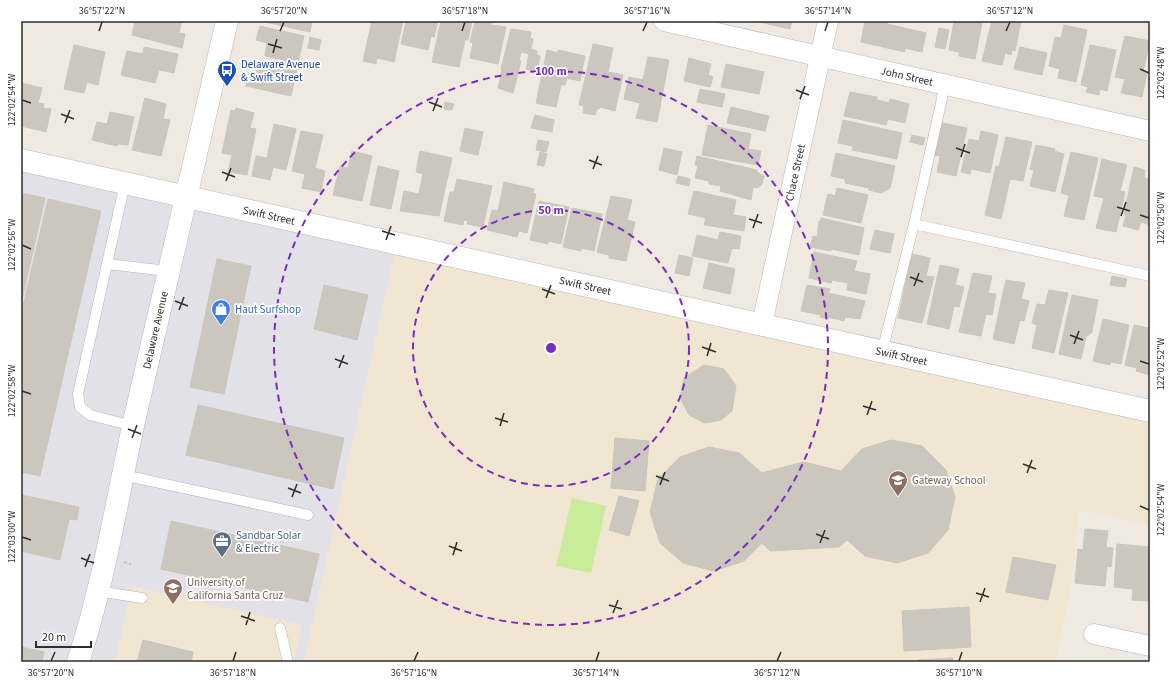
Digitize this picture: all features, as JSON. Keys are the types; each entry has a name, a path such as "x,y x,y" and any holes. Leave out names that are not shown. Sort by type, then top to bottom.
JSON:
{"street":[{"name":"Delaware Avenue","path":"83,662 86,640 133,426 227,21"},
{"name":"John Street","path":"664,21 1150,131"},
{"name":"Chace Street","path":"762,324 828,21"},
{"name":"Swift Street","path":"21,160 186,198 762,324 1150,411"},
{"path":"1094,634 1150,646"},
{"name":"Delaware Avenue","path":"78,662 86,640"}],"lane":[{"path":"882,352 914,224 945,85"},
{"path":"125,183 78,394 80,407 90,415 133,426"},
{"path":"914,224 1150,276"},
{"path":"107,264 168,271"},
{"path":"123,475 308,515"},
{"path":"97,591 142,598"},
{"path":"280,628 288,662"}],"shaded area":[{"path":"21,163 396,246 304,662 21,662"},
{"path":"396,246 1150,411 1150,525 1079,510 1069,600 1055,662 304,662"},
{"name":"University of California Santa Cruz","path":"132,586 302,625 294,662 115,662"}],"green space":[{"path":"572,498 606,506 591,573 556,566"}],"building":[{"path":"135,21 182,21 179,33 185,34 182,48 132,35"},
{"path":"261,21 312,21 310,32"},
{"path":"372,21 403,21 394,62 377,58 376,64 363,61"},
{"path":"406,21 438,21 434,37 431,36 428,50 401,44"},
{"path":"441,21 472,21 468,40 465,40 459,67 432,62"},
{"path":"475,21 491,22 491,25 506,27 498,64 470,58 473,43 470,42"},
{"path":"755,21 792,21 790,29"},
{"path":"865,21 887,21 887,24 926,33 922,52 905,48 905,52 861,42"},
{"path":"954,21 982,23 975,59 959,56 959,52 949,50"},
{"path":"992,21 1021,21 1015,51 1012,50 1011,55 1005,53 1002,65 982,61"},
{"path":"1064,25 1087,30 1076,82 1058,78 1060,69 1049,66 1055,37 1061,38"},
{"path":"260,26 304,36 298,63 265,56 267,43 256,40"},
{"path":"939,28 949,30 945,49 935,47"},
{"path":"511,29 531,32 530,38 533,39 531,49 537,51 537,55 540,56 537,72 526,69 529,54 521,52 519,60 521,61 513,93 498,88"},
{"path":"1125,36 1150,41 1143,72 1147,73 1142,97 1121,93 1125,79 1115,77"},
{"path":"310,37 321,40 319,50 308,48"},
{"path":"593,44 613,48 608,72 623,75 615,111 600,107 597,109 595,115 583,113 584,106 579,105"},
{"path":"74,45 105,52 98,85 87,82 84,93 64,89"},
{"path":"1090,45 1116,50 1107,91 1100,89 1099,95 1086,92 1088,87 1081,85"},
{"path":"144,47 178,54 174,73 159,70 155,83 121,75 127,51 143,54"},
{"path":"1020,47 1047,53 1042,75 1014,69"},
{"path":"547,50 558,53 558,50 585,56 580,81 567,78 565,85 561,85 556,107 536,103"},
{"path":"648,57 669,60 657,122 636,118 640,103 624,99 629,77 643,80"},
{"path":"689,58 711,64 708,75 713,77 710,87 684,81"},
{"path":"259,60 297,69 291,96 246,86 249,73 256,75"},
{"path":"726,64 764,72 759,94 721,87"},
{"path":"21,83 42,88 38,103 44,104 43,108 51,109 46,132 21,126"},
{"path":"700,89 725,94 722,107 697,102"},
{"path":"850,92 877,97 877,100 889,103 890,99 909,104 905,123 888,119 886,125 844,116"},
{"path":"145,98 166,104 163,119 170,120 161,156 132,150"},
{"path":"445,102 454,104 452,110 444,109"},
{"path":"731,107 769,116 765,131 727,123"},
{"path":"236,108 254,113 250,128 256,129 247,175 228,172 232,155 222,153 231,110 235,111"},
{"path":"110,112 134,117 128,145 118,144 117,146 92,140 97,122 107,124"},
{"path":"535,115 554,120 552,132 531,128"},
{"path":"843,120 902,133 897,159 852,150 853,146 838,143"},
{"path":"942,123 967,128 956,176 937,172 940,156 934,155"},
{"path":"274,124 296,129 286,170 273,167 270,180 252,176 256,156 267,158"},
{"path":"708,125 751,134 748,149 761,151 758,165 702,155"},
{"path":"465,128 483,132 478,155 460,151"},
{"path":"301,131 323,135 315,168 325,171 321,192 302,188 305,174 292,171"},
{"path":"981,131 998,135 990,173 971,169 970,174 961,172 969,139 979,141"},
{"path":"912,135 925,138 923,145 910,142"},
{"path":"1006,137 1032,142 1023,181 1010,179 1001,219 985,215 996,166 999,167"},
{"path":"538,140 549,142 546,152 536,150"},
{"path":"1036,145 1055,149 1054,151 1064,154 1055,192 1030,186 1034,170 1030,169"},
{"path":"664,148 682,152 677,175 659,170"},
{"path":"352,151 372,156 362,201 333,195 340,166 348,168"},
{"path":"420,151 452,158 439,216 400,211 404,191 419,194 423,174 416,172"},
{"path":"540,152 547,154 544,166 537,165"},
{"path":"1071,152 1098,158 1084,220 1064,216 1069,195 1061,193"},
{"path":"836,153 895,166 890,188 881,193 869,190 869,188 845,183 845,179 831,176"},
{"path":"697,156 757,170 757,172 764,176 762,184 758,188 753,187 751,200 720,191 721,186 709,184 709,181 695,178 698,166 695,165"},
{"path":"1102,159 1127,165 1120,191 1125,192 1116,232 1096,228 1104,198 1094,196"},
{"path":"378,166 399,171 391,209 370,205"},
{"path":"1134,167 1145,170 1144,178 1150,179 1150,225 1141,222 1138,230 1123,226 1126,215 1124,214"},
{"path":"678,176 690,179 689,186 676,183"},
{"path":"457,179 492,186 483,227 467,224 468,221 464,220 463,225 444,221 450,192 454,192"},
{"path":"504,182 534,189 533,193 536,194 527,233 519,231 517,237 487,230 492,210 498,211"},
{"path":"837,188 868,195 861,223 823,215 828,194 835,196"},
{"path":"694,191 736,200 733,215 746,217 744,231 704,225 706,218 688,214"},
{"path":"21,193 45,198 21,304"},
{"path":"611,196 632,200 627,220 635,222 626,261 609,258 609,255 597,252"},
{"path":"48,199 101,211 40,476 21,472 21,315"},
{"path":"539,201 569,207 561,244 548,241 548,244 530,240"},
{"path":"572,208 602,214 594,251 581,248 581,251 563,247"},
{"path":"821,218 864,228 859,255 832,249 831,251 810,247 813,236 817,237 819,221 821,221"},
{"path":"875,230 894,234 890,253 870,249"},
{"path":"720,232 741,236 739,249 732,248 728,263 692,256 697,235 718,240"},
{"path":"814,252 857,261 854,271 870,274 866,294 847,290 848,283 832,280 831,283 809,278"},
{"path":"912,254 930,258 926,276 934,277 922,323 898,318"},
{"path":"679,255 693,258 689,276 675,273"},
{"name":"Haut Surfshop","path":"217,259 251,266 224,394 190,387"},
{"path":"709,263 735,269 730,294 703,288"},
{"path":"940,265 959,269 955,285 964,287 959,307 954,306 949,329 927,324"},
{"path":"973,273 992,276 988,293 996,294 992,315 986,314 981,336 959,332"},
{"path":"1112,276 1127,279 1125,287 1110,285"},
{"path":"1006,280 1025,283 1021,299 1029,301 1024,321 1020,320 1014,344 993,339"},
{"path":"324,285 368,295 357,340 314,329"},
{"path":"807,285 830,289 828,293 865,301 860,319 845,317 844,321 828,317 828,319 820,317 821,315 801,311"},
{"path":"1049,290 1068,293 1054,353 1032,348 1037,325 1032,323 1037,304 1045,305"},
{"path":"1072,295 1098,300 1092,332 1086,336 1081,359 1059,354"},
{"path":"1103,319 1129,325 1121,364 1111,362 1110,365 1093,361"},
{"path":"1150,322 1150,375 1136,371 1137,368 1125,365 1134,325 1148,328"},
{"path":"704,365 724,369 736,386 732,411 721,420 705,423 689,415 680,398 684,378"},
{"path":"198,405 344,438 333,489 186,455"},
{"path":"615,438 649,441 645,491 611,488"},
{"path":"891,440 922,446 946,470 955,497 948,530 928,553 897,563 865,556 847,540 839,547 770,551 762,543 744,561 714,571 683,563 660,543 650,512 658,479 680,457 709,447 739,453 762,473 803,462 841,471 862,449"},
{"path":"21,495 79,507 77,520 69,519 60,560 21,551"},
{"path":"619,496 639,501 629,536 609,530"},
{"path":"171,521 319,554 308,602 161,569"},
{"path":"1085,529 1108,531 1106,547 1113,548 1111,567 1107,566 1105,586 1075,583 1078,549 1083,550"},
{"path":"1117,544 1150,547 1149,601 1132,600 1133,589 1114,587"},
{"path":"1013,557 1056,565 1048,600 1006,592"},
{"path":"969,607 971,647 904,651 902,611"},
{"path":"143,640 193,652 191,662 137,662"},
{"path":"21,647 44,652 42,662 21,662"},
{"path":"953,658 953,662 918,662 918,660"}],"place":[{"name":"Delaware Avenue & Swift Street","path":"227,87"},
{"name":"Haut Surfshop","path":"221,326"},
{"name":"Gateway School","path":"898,497"},
{"name":"Sandbar Solar & Electric","path":"222,558"},
{"name":"University of California Santa Cruz","path":"173,605"}]}
